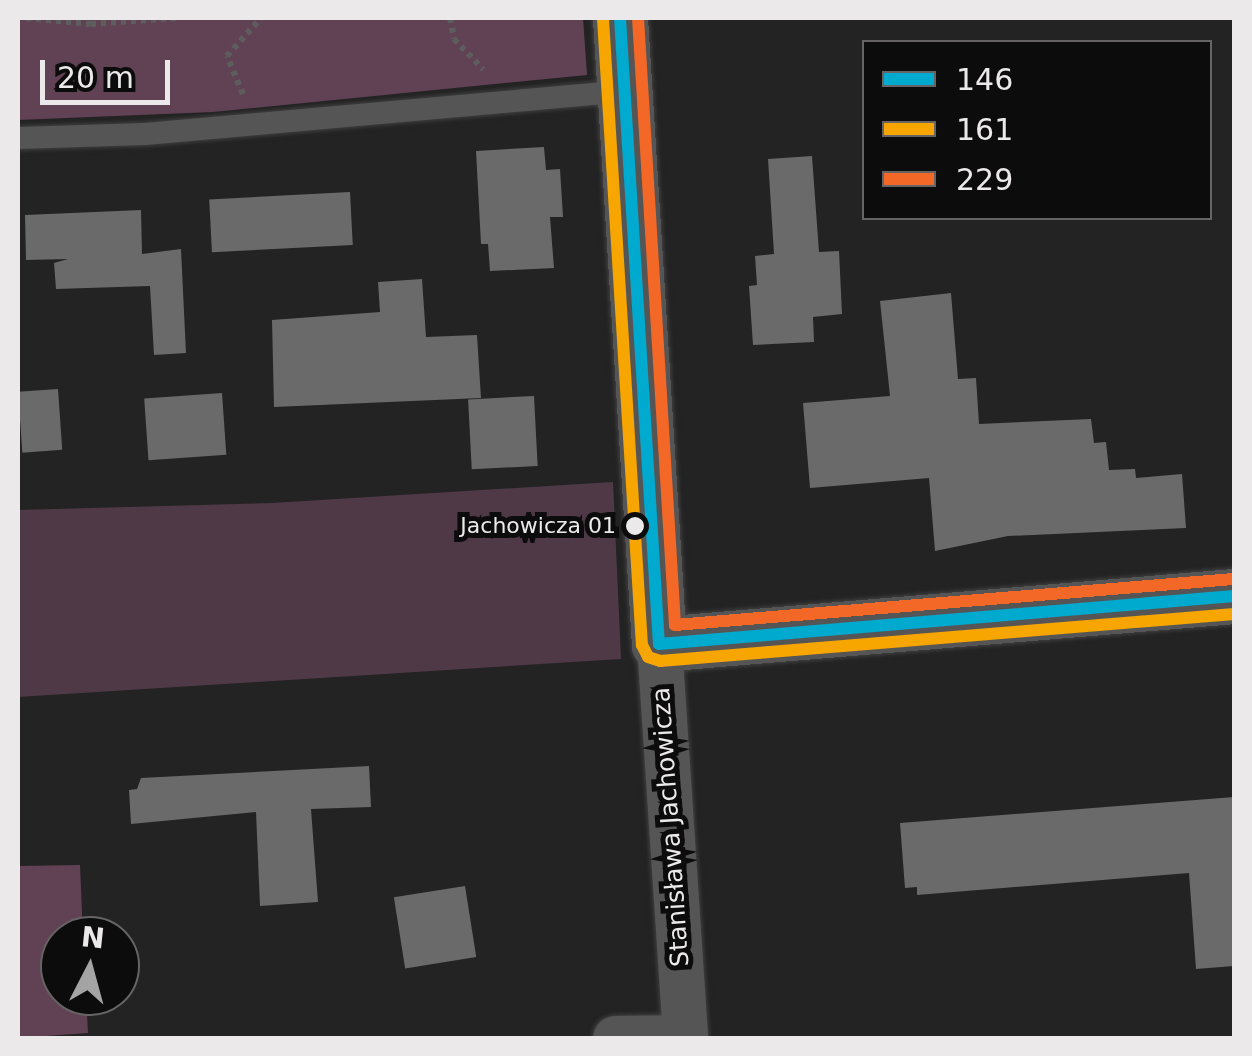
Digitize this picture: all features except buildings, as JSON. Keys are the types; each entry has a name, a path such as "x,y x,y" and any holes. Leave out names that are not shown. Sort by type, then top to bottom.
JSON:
{"street":[{"name":"Stanisława Jachowicza","path":"620,18 685,1038"},
{"path":"659,644 1234,596"},
{"path":"615,1038 685,1038"}],"lane":[{"path":"18,138 280,122 625,92"}],"path":[{"path":"26,18 91,24 176,18"},
{"path":"261,18 227,56 240,92 280,122"},
{"path":"449,18 454,39 513,102"}],"shaded area":[{"path":"18,18 583,18 587,75 213,112 18,120"},
{"path":"613,482 621,659 18,697 18,510 273,503"},
{"path":"80,865 82,916 40,916 40,1016 87,1016 88,1033 18,1038 18,866"}],"transit line":[{"name":"146","path":"620,18 659,644 1234,596"},
{"name":"229","path":"638,18 675,625 1233,579"},
{"name":"161","path":"603,19 642,645 648,657 660,661 1234,614"}],"place":[{"name":"Jachowicza 01","path":"635,526"}]}
